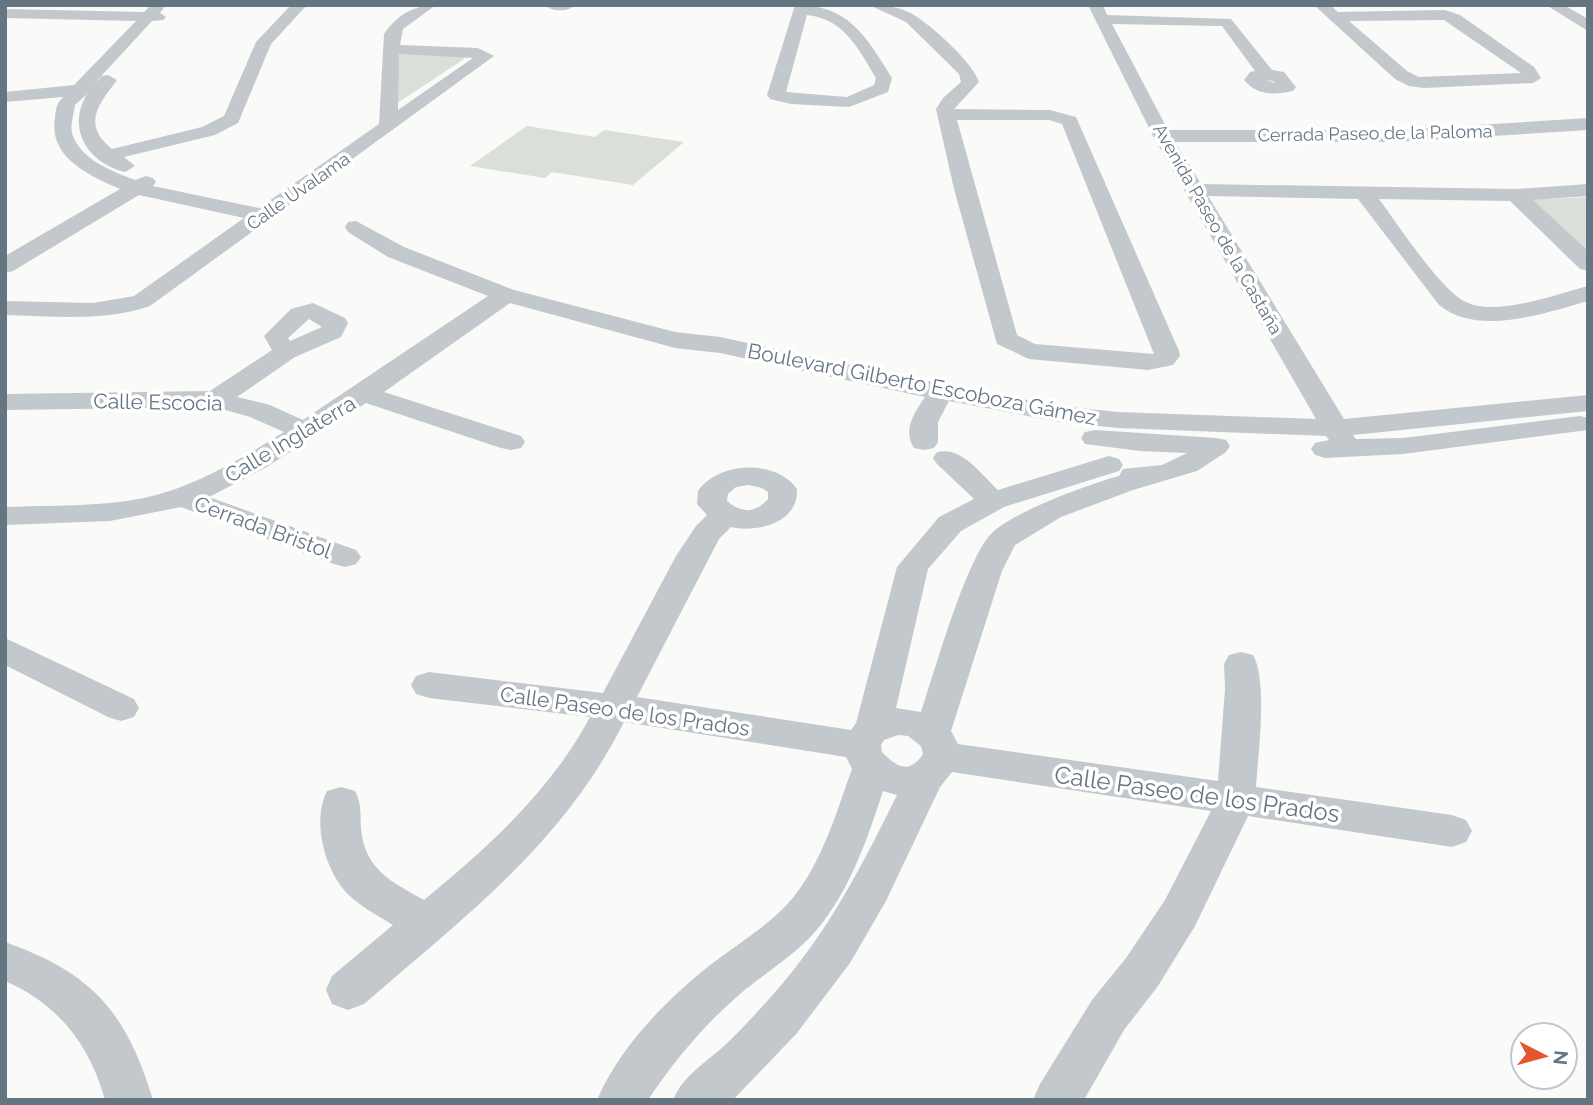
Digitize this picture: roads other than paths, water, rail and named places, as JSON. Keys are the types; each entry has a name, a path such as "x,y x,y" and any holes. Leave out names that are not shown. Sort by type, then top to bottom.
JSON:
{"street":[{"path":"109,155 208,131 232,119 264,42 300,5 305,5"},
{"path":"388,127 393,34 397,26 429,5"},
{"path":"552,5 568,5"},
{"path":"876,5 911,19 967,72 970,82 946,104 947,114 964,189 1006,339 1029,351 1148,362 1164,360 1166,351 1070,121 1050,115 947,114"},
{"path":"1321,5 1401,75 1415,82 1533,78 1528,71 1455,18 1435,14 1335,17"},
{"path":"807,9 840,6"},
{"path":"807,9 849,25 884,78 882,88 849,102 791,99 776,95 807,9"},
{"path":"1559,9 1587,21"},
{"path":"5,13 162,12"},
{"path":"162,12 86,108 85,130 100,150 154,178 283,202"},
{"path":"162,12 77,90 61,115 61,134 65,144 73,154 91,167 132,189 264,215"},
{"path":"15,30 34,14"},
{"path":"1101,16 1154,21 1226,22 1267,75"},
{"name":"Avenida Paseo de la Castaña","path":"1101,16 1162,136 1342,439"},
{"name":"Calle Uvalama","path":"5,308 102,309 136,304 283,202 486,55 478,52 391,49"},
{"path":"5,97 100,88"},
{"name":"Cerrada Paseo de la Paloma","path":"1162,136 1396,136 1588,124"},
{"path":"5,266 154,178"},
{"path":"1194,190 1516,195 1588,190"},
{"path":"1365,194 1455,306 1469,311 1491,312 1559,301 1588,293"},
{"path":"1516,195 1588,264"},
{"name":"Boulevard Gilberto Escoboza Gámez","path":"356,227 396,252 506,295 675,340 706,355 937,400 1118,420 1403,446 1588,423"},
{"name":"Calle Inglaterra","path":"6,517 123,510 182,496 230,477 264,460 506,295"},
{"path":"216,399 286,352"},
{"path":"363,394 511,442"},
{"name":"Calle Escocia","path":"5,402 216,399 260,411 305,431"},
{"path":"937,400 921,434 936,450 1008,496 1051,511"},
{"name":"Boulevard Gilberto Escoboza Gámez","path":"937,400 1102,451 1140,443 1216,446 1342,439 1588,402"},
{"path":"621,1100 642,1065 666,1037 714,989 791,928 824,887 840,856 913,567 950,524 958,519 1102,451 1118,420"},
{"path":"697,1100 736,1068 780,1023 851,923 933,755 986,571 1003,539 1051,511 1125,482 1178,471 1216,446"},
{"path":"1102,451 1132,474 1153,477"},
{"name":"Cerrada Bristol","path":"182,496 345,557"},
{"path":"348,990 498,863 562,793 614,707 692,556 724,515"},
{"path":"958,519 1003,539"},
{"path":"5,650 121,708"},
{"path":"1057,1100 1108,1015 1142,972 1180,913 1236,800 1243,689 1241,664"},
{"name":"Calle Paseo de los Prados","path":"429,685 614,707 869,748"},
{"path":"869,748 884,723 910,722 933,755"},
{"path":"869,748 880,775 904,781 933,755"},
{"name":"Calle Paseo de los Prados","path":"933,755 1452,831"},
{"path":"341,802 339,833 343,853 353,873 375,891 428,924"},
{"path":"5,961 60,988 99,1028 122,1069 129,1100"}]}
